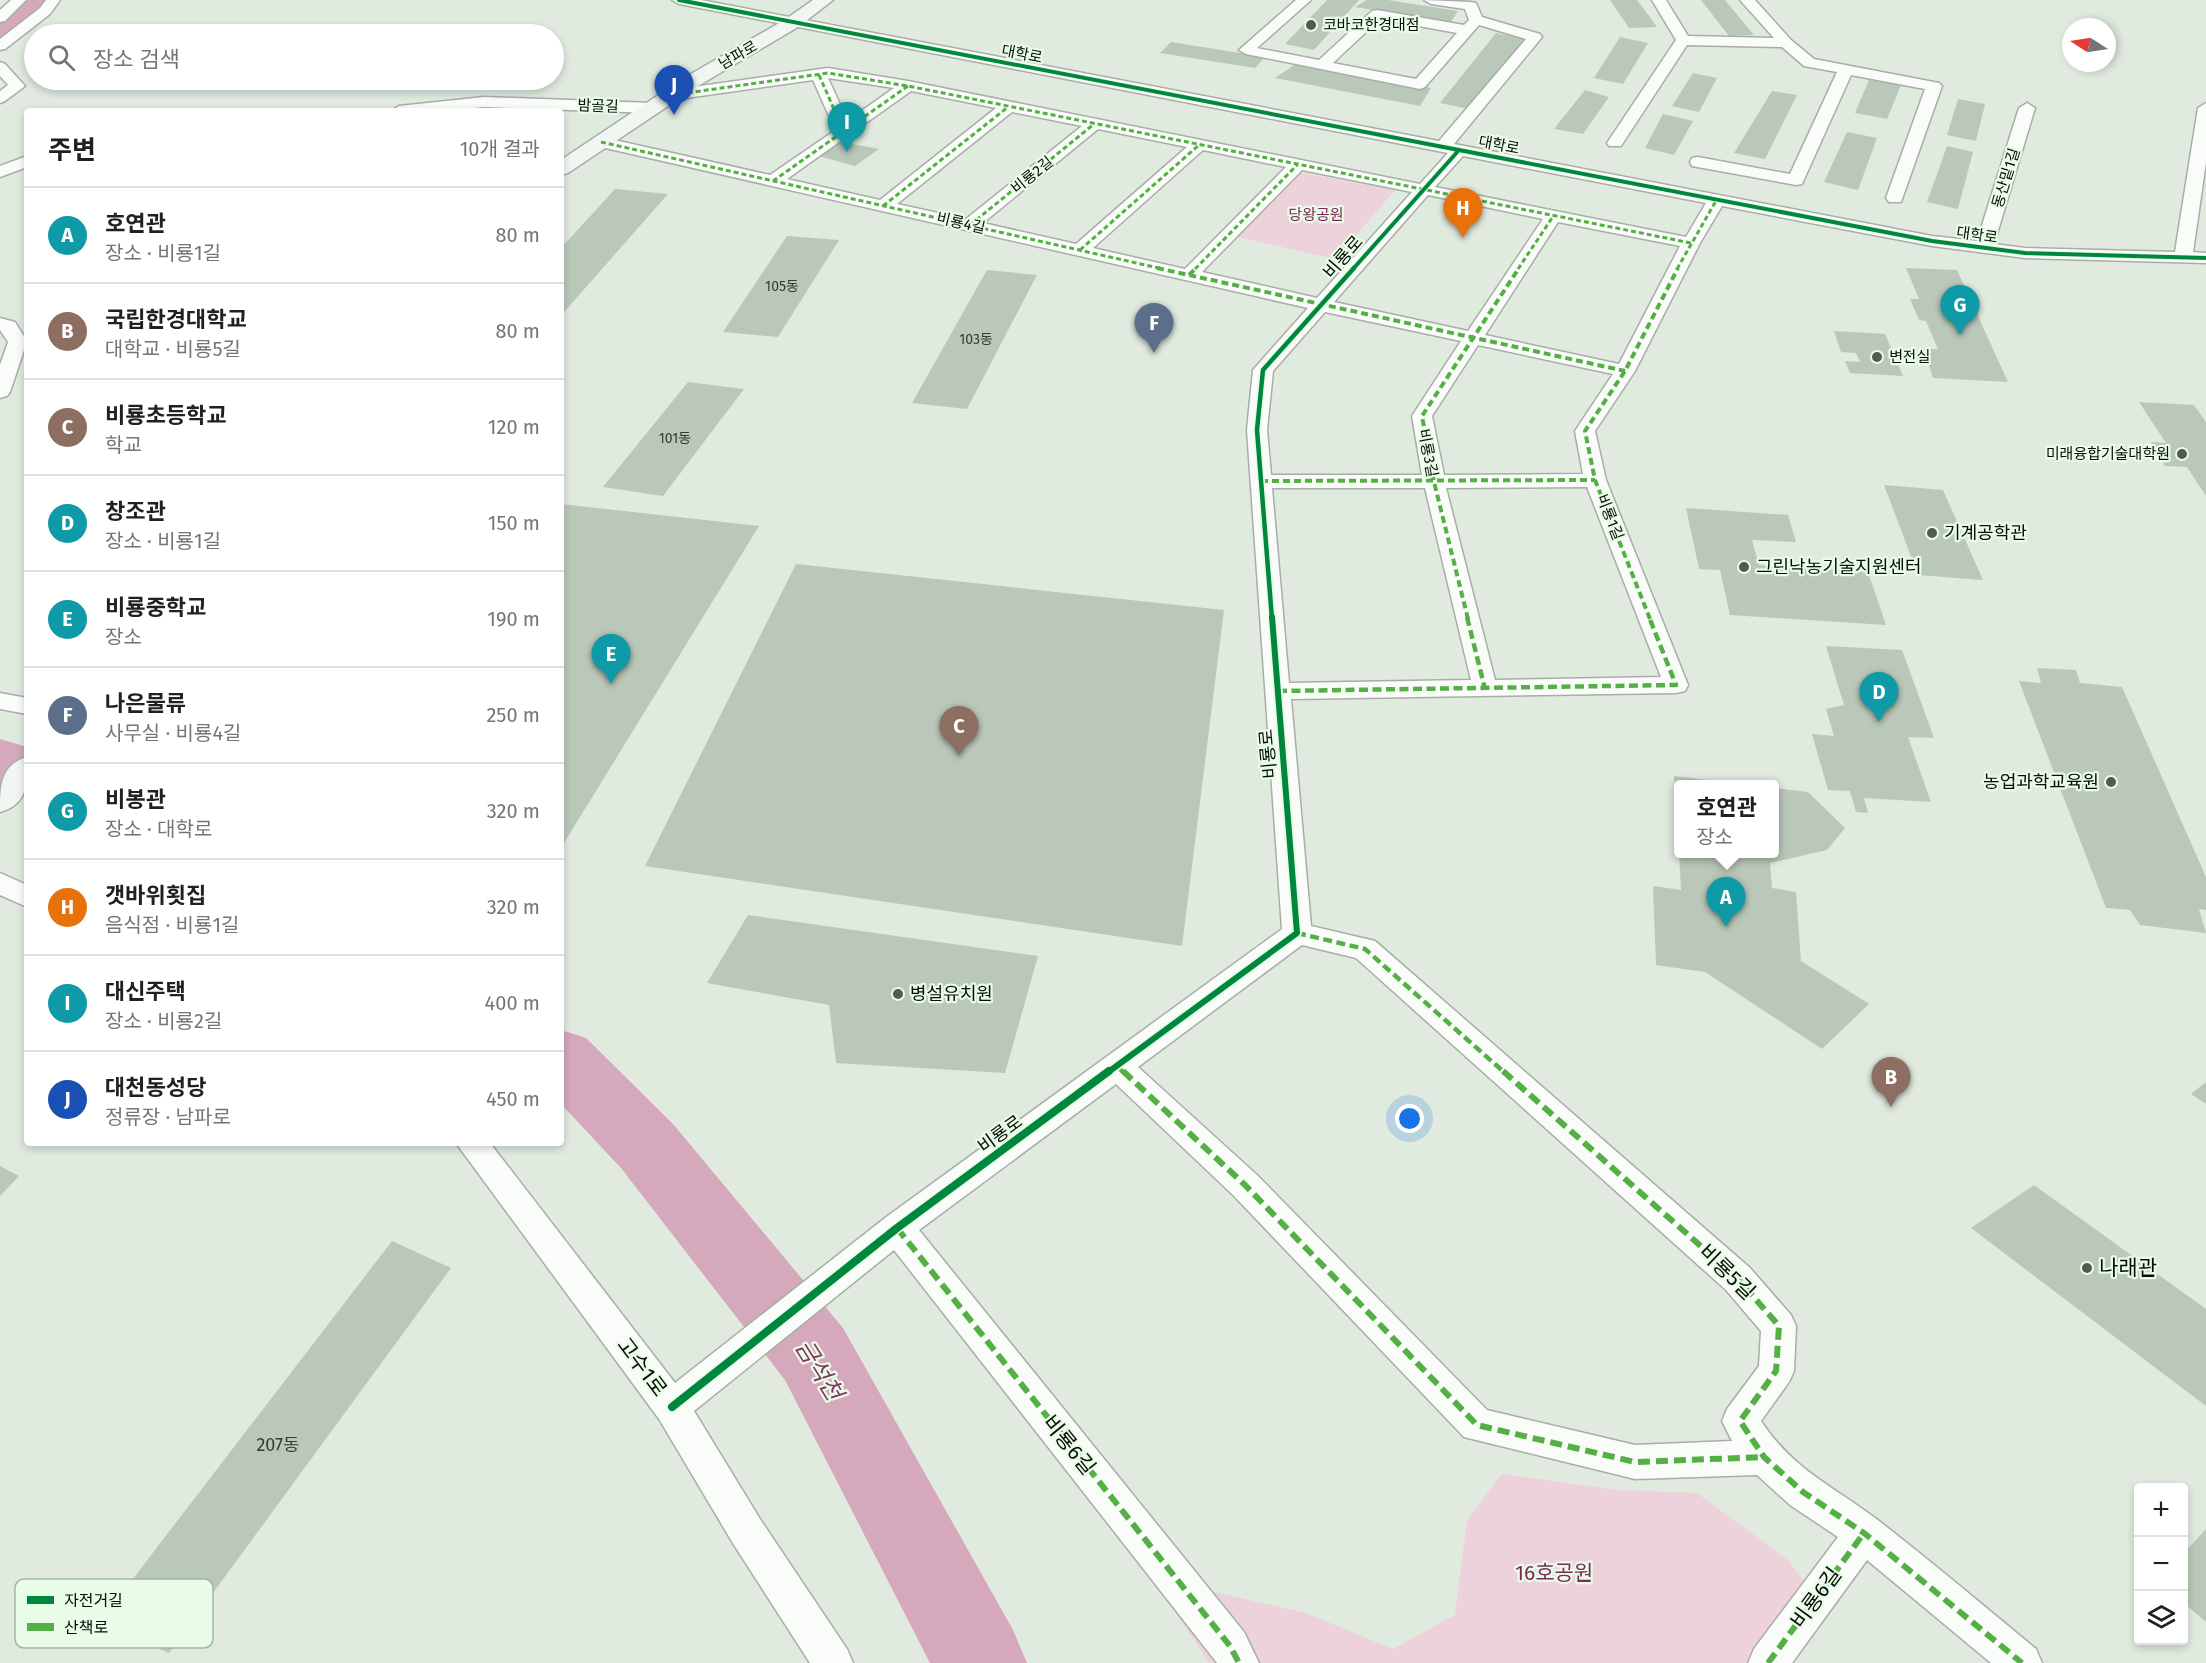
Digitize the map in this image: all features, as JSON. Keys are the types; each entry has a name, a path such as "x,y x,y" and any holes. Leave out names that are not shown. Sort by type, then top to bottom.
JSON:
{"street":[{"path":"0,18 19,0"},
{"path":"28,24 45,11 52,0"},
{"name":"대학로","path":"679,0 1932,241 2025,253 2206,258"},
{"name":"남파로","path":"564,167 672,95 792,23 824,0"},
{"path":"1304,0 1246,50 1420,84 1471,25 1470,6 1431,0"},
{"path":"1659,0 1683,40"},
{"path":"1747,0 1786,43 1809,63 1934,86 1895,198"},
{"path":"1322,64 1377,14 1471,25"},
{"name":"비룡로","path":"672,1407 897,1228 1297,933 1257,430 1263,370 1421,190 1535,37 1471,25"},
{"path":"0,46 24,27"},
{"path":"1683,40 1786,43"},
{"path":"1615,143 1683,40"},
{"path":"0,67 17,86 0,98"},
{"path":"1698,162 1796,180 1846,69"},
{"path":"672,95 828,73 908,86 1691,243"},
{"path":"819,75 837,116 854,124"},
{"path":"773,181 908,86"},
{"name":"밤골길","path":"427,108 484,102 652,108"},
{"path":"883,206 1008,107"},
{"name":"동산밑1길","path":"1984,248 2027,108"},
{"path":"2183,259 2206,108"},
{"name":"비룡2길","path":"970,225 1094,124"},
{"name":"비룡4길","path":"602,142 1321,305 1625,371"},
{"path":"1080,250 1199,145"},
{"path":"0,172 24,162"},
{"path":"1189,275 1297,165"},
{"name":"비룡1길","path":"1278,692 1676,685 1595,480 1585,431 1625,371 1691,243 1717,199"},
{"name":"비룡3길","path":"1485,689 1434,482 1422,416 1554,215"},
{"path":"0,324 8,326 18,342 0,392"},
{"path":"1261,481 1595,480"},
{"path":"0,700 24,705"},
{"path":"0,801 24,772"},
{"path":"0,884 24,896"},
{"name":"비룡5길","path":"1297,933 1365,949 1738,1279 1779,1326 1776,1371 1740,1421 1764,1457 1803,1492 1864,1533 2022,1663"},
{"path":"1118,1067 1245,1185 1477,1425 1635,1462 1764,1457"},
{"name":"고수1로","path":"474,1146 672,1407 747,1532 833,1663"},
{"name":"비룡6길","path":"897,1228 1230,1646 1239,1663"},
{"name":"비룡6길","path":"1768,1663 1864,1533"}],"green space":[{"name":"당왕공원","path":"1297,172 1395,190 1336,259 1237,237"},
{"name":"16호공원","path":"1502,1474 1617,1490 1697,1493 1788,1560 1811,1591 1771,1663 1209,1663 1174,1610 1214,1592 1306,1613 1393,1649 1455,1615 1467,1520"}],"building":[{"path":"1327,0 1359,0 1314,50 1285,44"},
{"path":"1367,0 1388,0 1458,11 1450,23 1355,7"},
{"path":"1610,0 1637,0 1657,27 1629,28"},
{"path":"1701,0 1725,0 1754,35 1729,36"},
{"path":"1496,33 1525,39 1469,109 1440,103"},
{"path":"1620,37 1648,43 1623,84 1594,78"},
{"path":"1171,42 1265,57 1255,68 1160,53"},
{"path":"1297,63 1431,88 1420,106 1275,78"},
{"path":"1693,73 1717,78 1699,112 1672,106"},
{"path":"1869,80 1901,85 1887,119 1855,113"},
{"path":"1585,90 1609,97 1583,134 1554,129"},
{"path":"1772,91 1797,95 1765,159 1734,153"},
{"path":"1958,99 1985,104 1976,141 1947,135"},
{"path":"1663,114 1693,121 1674,155 1645,148"},
{"path":"1847,132 1877,138 1858,190 1824,182"},
{"path":"836,141 879,149 855,166 815,155"},
{"path":"1947,146 1973,152 1958,209 1927,202"},
{"path":"615,189 668,194 565,311 564,245"},
{"path":"787,236 839,240 778,337 723,332"},
{"path":"1906,268 1957,270 2008,382 1933,378 1924,349 1938,349 1926,321 1919,320 1910,299 1919,299"},
{"path":"987,270 1037,275 967,409 912,403"},
{"name":"변전실","path":"1834,331 1885,334 1903,376 1850,373 1845,361 1860,362 1856,353 1841,352"},
{"path":"688,382 744,389 663,496 603,487"},
{"name":"미래융합기술대학원","path":"2139,402 2194,405 2206,422 2206,496 2187,467 2165,466 2151,442 2166,443"},
{"name":"기계공학관","path":"1884,485 1943,490 1983,580 1918,575"},
{"path":"564,504 759,526 564,843"},
{"name":"그린낙농기술지원센터","path":"1686,508 1788,515 1796,542 1752,540 1759,565 1868,572 1886,625 1730,615 1720,570 1699,569"},
{"path":"796,564 1224,610 1182,946 645,866"},
{"path":"1826,646 1902,650 1934,738 1908,737 1931,802 1864,798 1868,813 1856,812 1850,791 1828,790 1812,734 1834,736 1826,709 1844,705"},
{"name":"농업과학교육원","path":"2037,668 2076,670 2080,683 2122,687 2206,877 2206,910 2199,909 2206,933 2140,925 2130,910 2106,908 2019,681 2041,683"},
{"path":"1674,776 1708,780 1674,780"},
{"path":"1779,789 1808,792 1845,828 1827,850 1770,863 1772,888 1796,892 1801,961 1869,1004 1822,1049 1705,972 1656,965 1653,886 1681,890 1679,858 1779,858"},
{"name":"병설유치원","path":"748,915 1038,956 1005,1073 836,1063 829,1005 707,983"},
{"path":"2206,1082 2206,1104 2191,1094"},
{"path":"0,1166 19,1176 0,1196"},
{"name":"나래관","path":"2034,1185 2206,1309 2206,1406 1971,1228"},
{"path":"392,1241 451,1268 213,1593 213,1579 133,1579"},
{"path":"2206,1529 2206,1622 2188,1606 2188,1549"},
{"path":"157,1648 173,1648 169,1653"}],"waterway":[{"path":"0,33 9,29 45,0"},
{"name":"금석천","path":"0,759 24,771"},
{"name":"금석천","path":"564,1061 647,1146 814,1354 980,1663"}],"marked path":[{"path":"672,95 828,73 908,86 1691,243"},
{"path":"819,75 837,116 854,124"},
{"path":"773,181 908,86"},
{"path":"883,206 1008,107"},
{"path":"970,225 1094,124"},
{"path":"601,142 1321,305 1625,371"},
{"path":"1080,250 1199,145"},
{"path":"1189,275 1297,165"},
{"path":"1278,691 1676,685 1595,480 1585,431 1625,371 1691,243 1717,199"},
{"path":"1485,689 1434,482 1422,416 1554,215"},
{"path":"1261,481 1595,480"},
{"path":"1297,933 1365,949 1738,1279 1779,1326 1776,1371 1740,1421 1764,1457 1803,1492 1864,1533 2022,1663"},
{"path":"1118,1067 1245,1185 1477,1425 1635,1462 1764,1457"},
{"path":"897,1228 1230,1646 1239,1663"},
{"path":"1768,1663 1864,1533"}],"cycle path":[{"path":"679,0 1932,241 2025,253 2206,258"},
{"path":"672,1407 897,1228 1297,933 1257,430 1263,370 1459,150"}],"place":[{"name":"코바코한경대점","path":"1311,25"},
{"name":"대천동성당","path":"674,115"},
{"name":"대신주택","path":"847,152"},
{"name":"갯바위횟집","path":"1463,238"},
{"name":"비봉관","path":"1960,335"},
{"name":"나은물류","path":"1154,353"},
{"name":"변전실","path":"1877,357"},
{"name":"미래융합기술대학원","path":"2182,454"},
{"name":"기계공학관","path":"1932,533"},
{"name":"그린낙농기술지원센터","path":"1744,567"},
{"name":"비룡중학교","path":"611,684"},
{"name":"창조관","path":"1879,722"},
{"name":"비룡초등학교","path":"959,756"},
{"name":"농업과학교육원","path":"2111,782"},
{"name":"호연관","path":"1726,927"},
{"name":"병설유치원","path":"898,994"},
{"name":"국립한경대학교","path":"1891,1107"},
{"name":"나래관","path":"2087,1268"}]}
